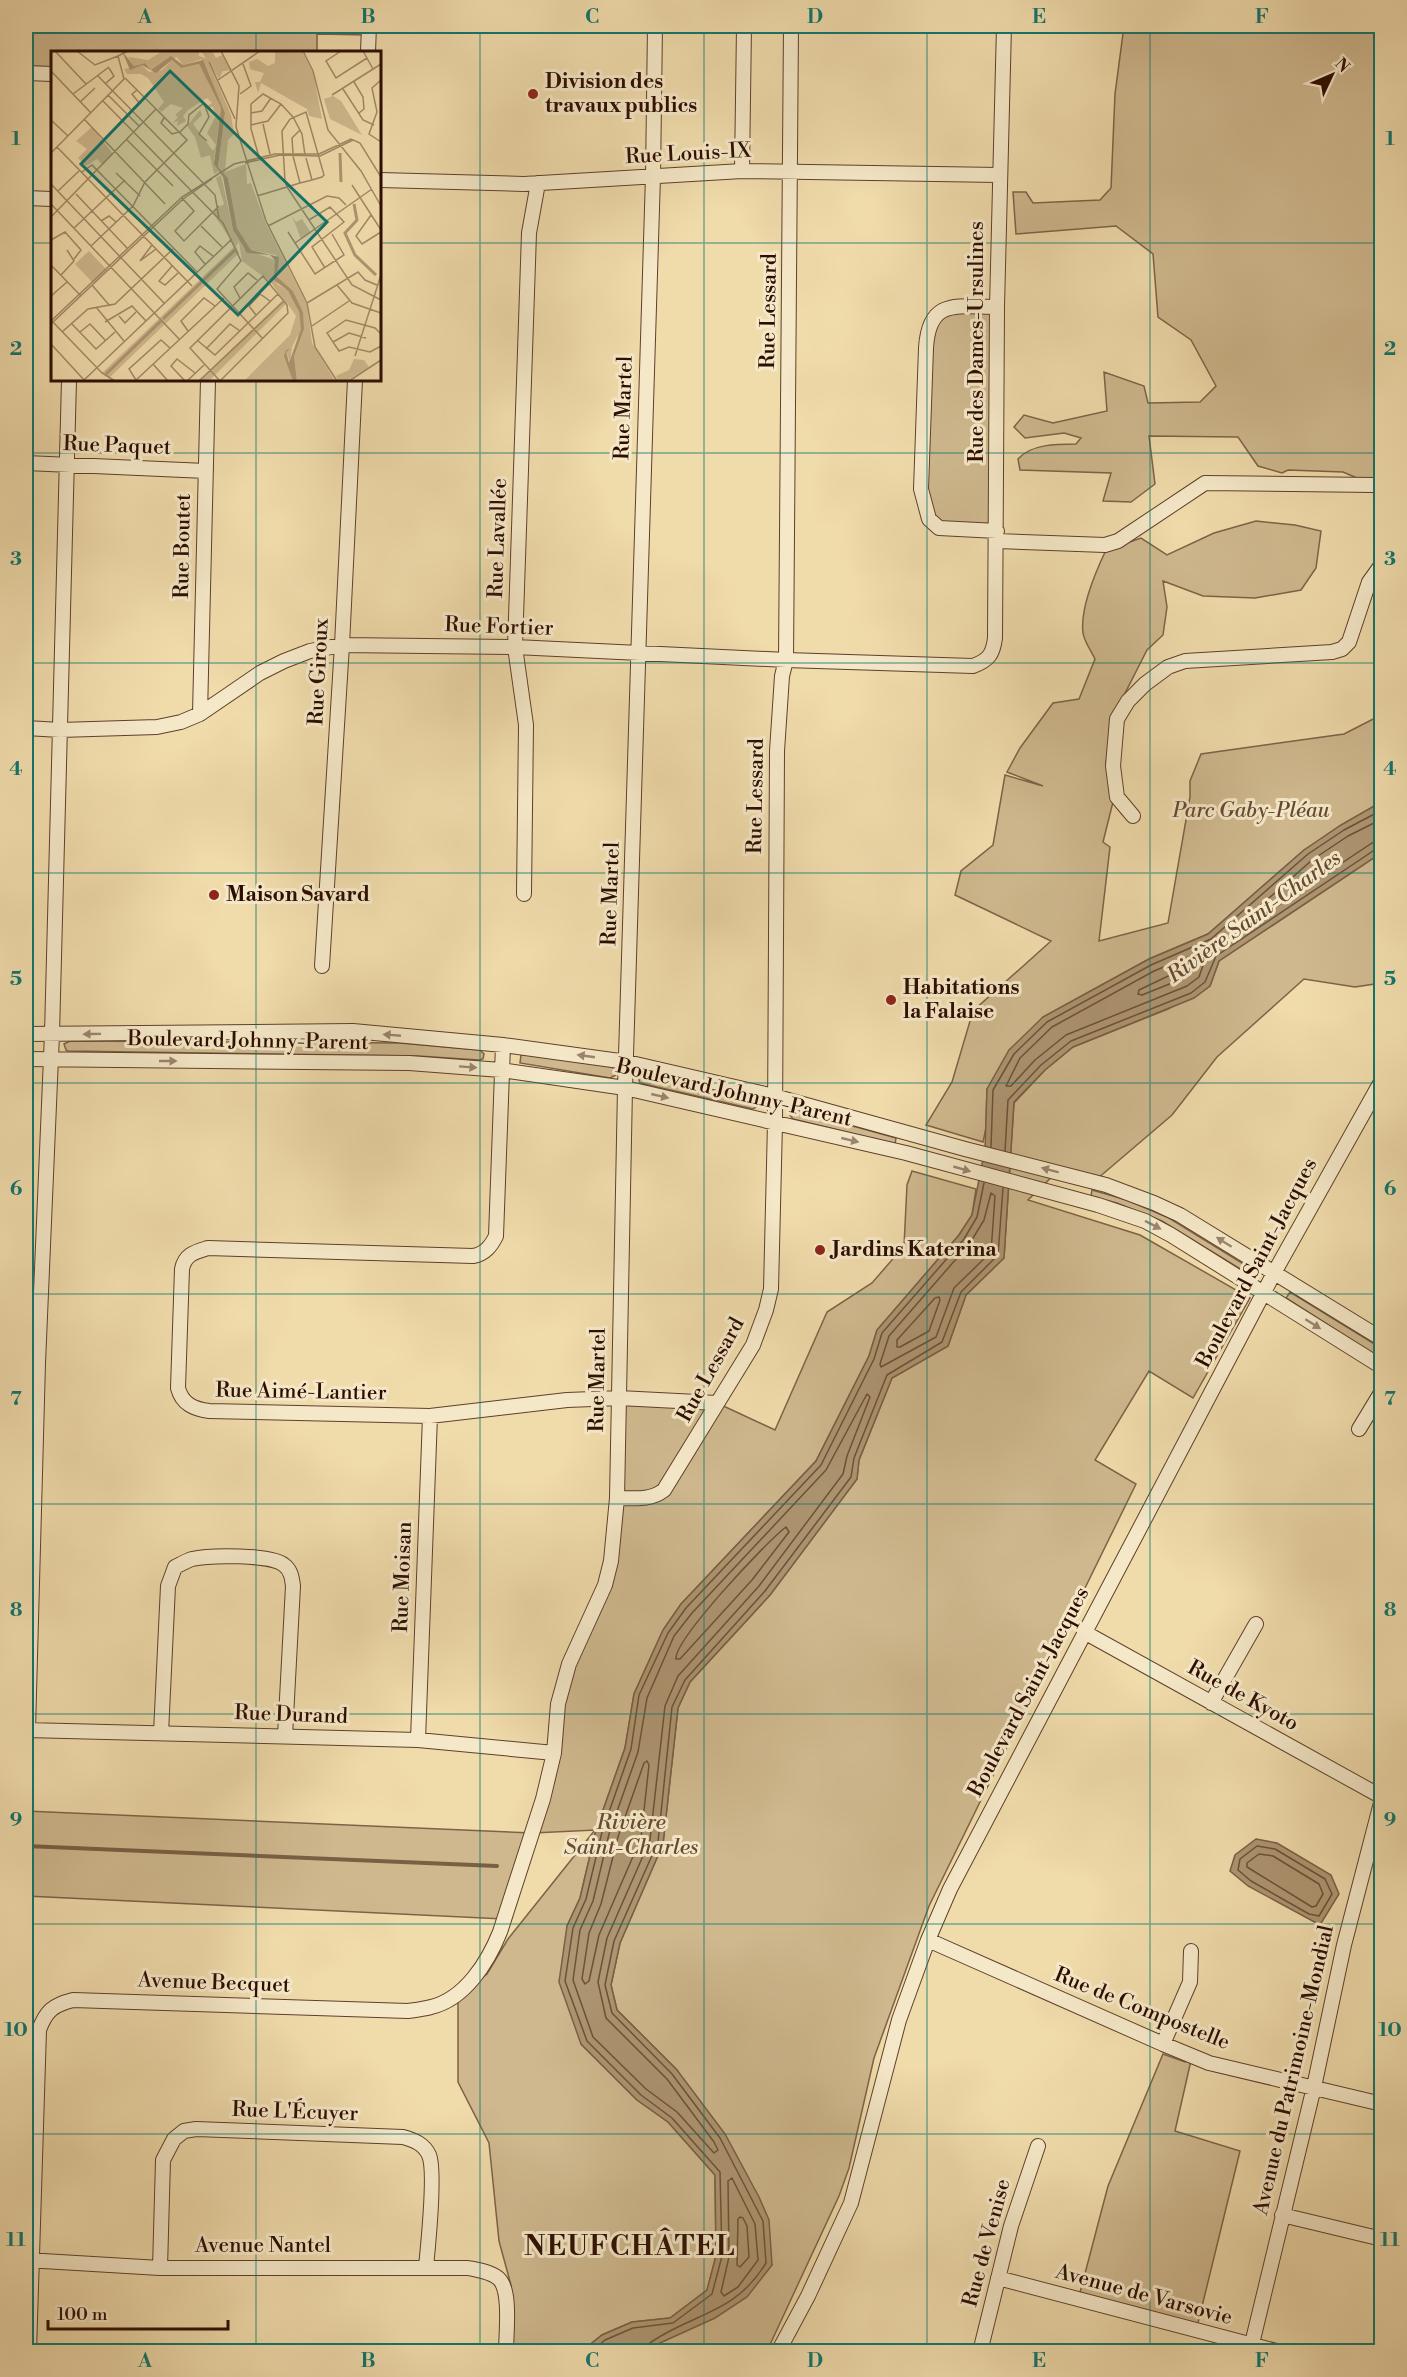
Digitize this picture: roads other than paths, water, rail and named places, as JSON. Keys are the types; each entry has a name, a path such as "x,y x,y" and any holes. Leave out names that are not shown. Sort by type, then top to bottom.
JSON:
{"street":[{"path":"368,51 369,26"},
{"name":"Rue Martel","path":"554,1754 558,1704 569,1664 607,1577 611,1561 617,1498 625,1088 653,176 655,26"},
{"path":"742,171 744,26"},
{"name":"Rue Lessard","path":"617,1498 646,1499 664,1490 753,1345 771,1289 775,1123 777,751 782,676 786,660 791,26"},
{"name":"Rue des Dames-Ursulines","path":"989,658 994,651 995,638 997,308 1004,26"},
{"path":"26,73 51,74"},
{"name":"Rue Louis-IX","path":"381,180 538,183 742,171 999,175"},
{"name":"Rue Lavallée","path":"524,894 526,725 515,647 530,233 538,183"},
{"path":"26,198 51,199"},
{"path":"997,308 952,307 939,312 932,319 927,333 921,489 929,519 939,528 997,536 1105,545 1136,531 1205,483 1382,488"},
{"path":"26,1730 32,1363 52,1034 69,381"},
{"name":"Rue Boutet","path":"200,714 208,381"},
{"name":"Rue Giroux","path":"322,966 342,645 355,381"},
{"name":"Rue Paquet","path":"26,464 206,471"},
{"path":"1133,816 1117,797 1113,766 1117,719 1128,700 1153,677 1168,667 1185,661 1332,652 1342,649 1353,633 1357,614 1369,582 1382,564"},
{"name":"Rue Fortier","path":"26,729 157,727 181,722 200,714 260,673 276,665 310,651 342,645 515,647 638,654 973,666 989,658"},
{"name":"Boulevard Johnny-Parent","path":"26,1034 353,1031 503,1045 627,1062 774,1096 1106,1185 1180,1215 1382,1339"},
{"name":"Rue Aimé-Lantier","path":"503,1045 496,1236 485,1251 473,1256 208,1248 190,1254 184,1261 182,1269 178,1388 180,1397 189,1405 209,1412 429,1416 567,1400 619,1398 717,1402"},
{"name":"Boulevard Johnny-Parent","path":"26,1059 409,1064 501,1070 625,1088 906,1153 1098,1205 1145,1221 1382,1367"},
{"name":"Boulevard Saint-Jacques","path":"778,2352 808,2296 851,2203 899,2020 928,1940 961,1869 1274,1273 1382,1080"},
{"path":"1359,1429 1382,1391"},
{"name":"Rue Moisan","path":"418,1740 429,1416"},
{"path":"161,1732 168,1586 175,1567 195,1559 264,1557 286,1566 293,1586 285,1736"},
{"path":"1211,1703 1256,1624"},
{"name":"Rue de Kyoto","path":"1084,1632 1382,1798"},
{"name":"Rue Durand","path":"26,1730 418,1740 554,1754"},
{"name":"Avenue Becquet","path":"29,2352 30,2138 39,2030 44,2017 51,2008 73,2000 408,2011 433,2007 456,1996 476,1975 497,1940 533,1833 554,1754"},
{"name":"Avenue du Patrimoine-Mondial","path":"1250,2348 1314,2087 1344,1945 1382,1798"},
{"name":"Rue de Compostelle","path":"928,1940 1163,2044 1209,2062 1382,2104"},
{"path":"1163,2044 1191,1982 1191,1951"},
{"name":"Rue L'Écuyer","path":"160,2268 163,2160 174,2139 184,2131 196,2128 403,2137 414,2140 423,2146 432,2164 426,2267"},
{"name":"Rue de Venise","path":"980,2352 1011,2226 1038,2146"},
{"path":"1282,2216 1382,2239"},
{"name":"Avenue Nantel","path":"28,2260 160,2268 426,2267 468,2268 484,2271 499,2279 505,2293 506,2352"},
{"name":"Avenue de Varsovie","path":"998,2278 1250,2348 1280,2352"}],"water":[{"name":"Rivière Saint-Charles","path":"1381,802 1381,853 1219,961 1210,986 1194,998 1073,1047 1045,1070 1014,1102 1004,1258 966,1295 948,1346 892,1378 859,1460 857,1479 770,1595 690,1682 678,1708 663,1844 620,1943 611,1985 617,2010 677,2070 725,2134 769,2220 772,2265 747,2297 715,2318 647,2351 582,2351 602,2335 632,2322 670,2318 707,2290 716,2256 715,2175 668,2122 637,2100 581,2044 559,1982 567,1926 580,1898 596,1830 625,1748 634,1694 663,1630 681,1604 816,1461 869,1356 877,1330 959,1235 972,1215 985,1149 987,1089 1009,1050 1043,1017 1149,959 1208,934 1304,850"},
{"path":"1256,1839 1277,1843 1331,1875 1339,1894 1320,1925 1248,1886 1230,1871 1235,1855"}],"waterway":[{"path":"26,1846 497,1866"}],"place":[{"name":"Division des travaux publics","path":"533,94"},
{"name":"Maison Savard","path":"214,895"},
{"name":"Habitations la Falaise","path":"891,1000"},
{"name":"Jardins Katerina","path":"820,1250"}],"district":[{"name":"NEUFCHÂTEL","path":"630,2247"}],"park label":[{"name":"Parc Gaby-Pléau","path":"1251,811"}]}
